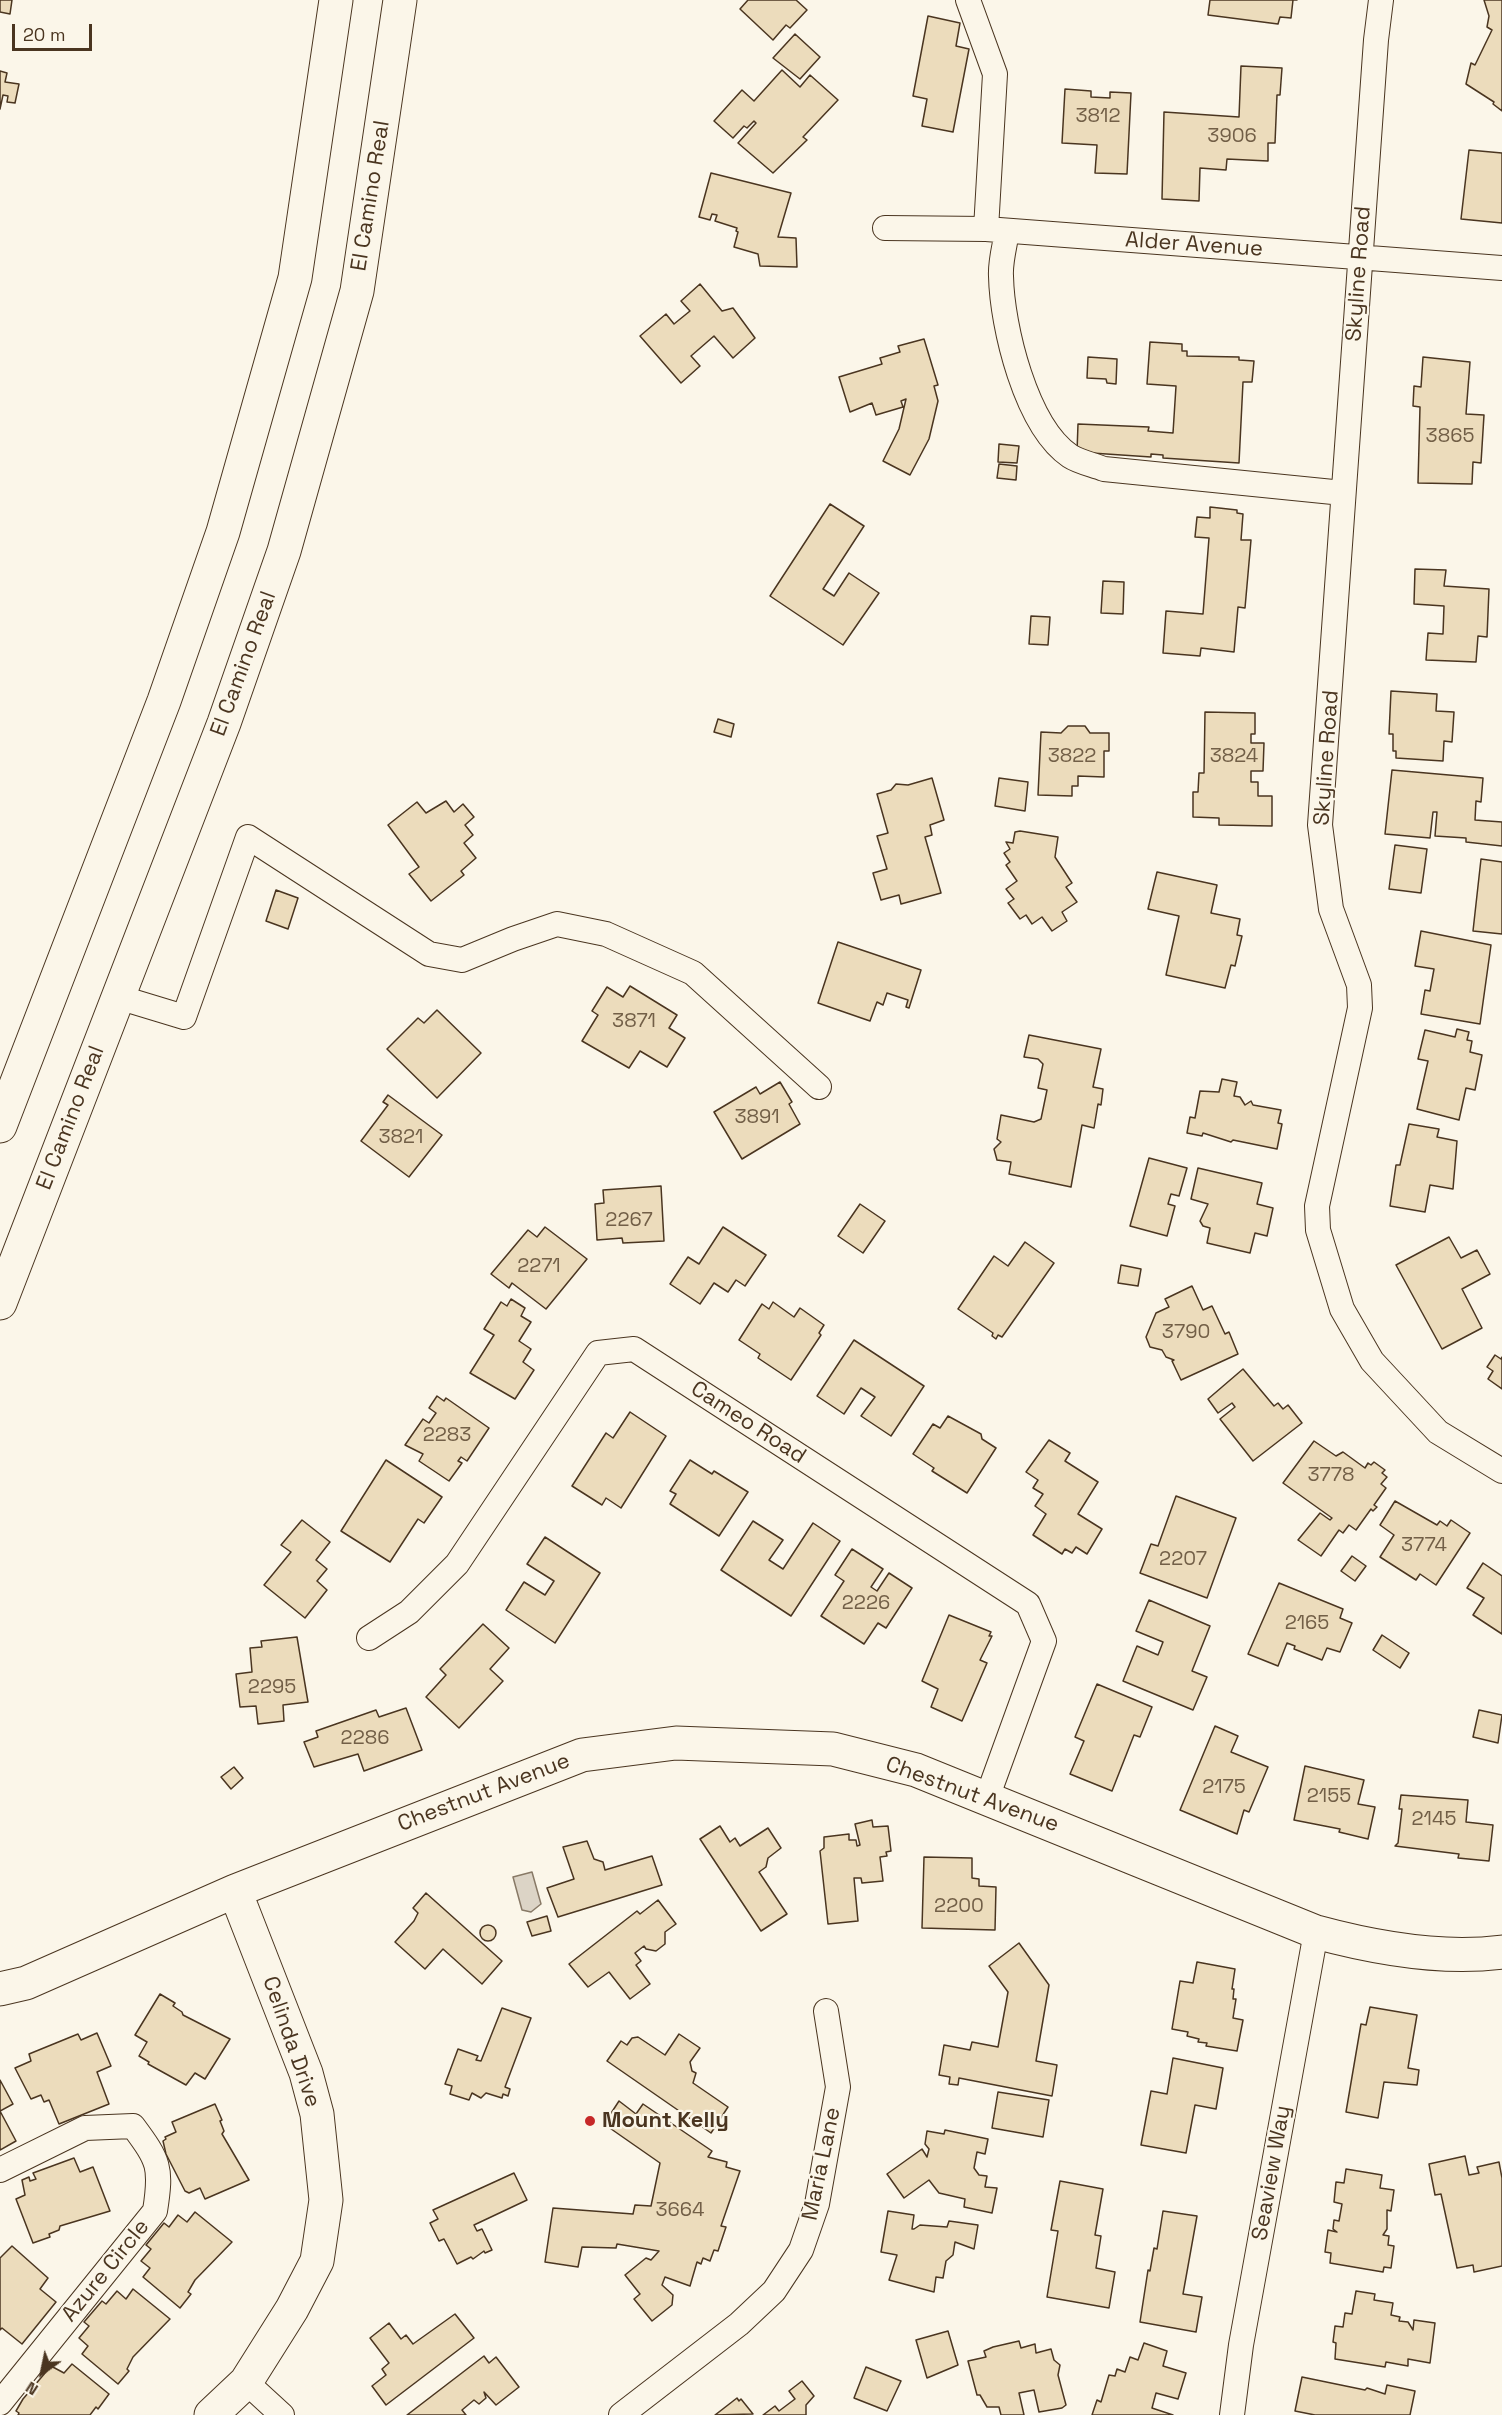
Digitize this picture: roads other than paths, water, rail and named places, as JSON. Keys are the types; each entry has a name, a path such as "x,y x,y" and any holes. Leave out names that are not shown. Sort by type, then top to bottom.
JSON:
{"main road":[{"path":"0,1125 164,701 223,532 295,278 336,0"},
{"name":"El Camino Real","path":"0,1303 224,723 287,540 357,291 400,0"},
{"name":"Chestnut Avenue","path":"0,1989 26,1983 235,1891 582,1755 676,1743 832,1749 916,1770 1316,1932 1353,1942 1432,1953 1484,1955 1502,1952"},
{"name":"Celinda Drive","path":"211,2415 246,2382 292,2309 317,2261 326,2200 317,2114 306,2073 235,1891"}],"street":[{"path":"968,0 995,74 996,230 1000,276 1012,349 1039,422 1049,436 1071,457 1104,469 1343,493"},
{"name":"Skyline Road","path":"1381,0 1360,257 1320,825 1331,909 1359,985 1360,1008 1317,1206 1318,1230 1342,1309 1372,1361 1438,1432 1502,1471"},
{"name":"Alder Avenue","path":"885,228 996,230 1502,268"},
{"path":"118,997 184,1017 248,837 429,954 462,960 557,924 606,934 693,973 819,1087"},
{"name":"Cameo Road","path":"369,1638 409,1612 457,1564 598,1353 634,1349 1028,1604 1044,1641 987,1798"},
{"name":"Seaview Way","path":"1232,2415 1241,2345 1316,1932"},
{"name":"Maria Lane","path":"621,2415 739,2324 774,2291 801,2250 817,2204 838,2087 826,2011"},
{"name":"Azure Circle","path":"0,2170 86,2128 133,2126 155,2156 160,2181 154,2211 0,2403"},
{"path":"246,2382 282,2415"}],"place":[{"name":"Mount Kelly","path":"590,2121"}]}
